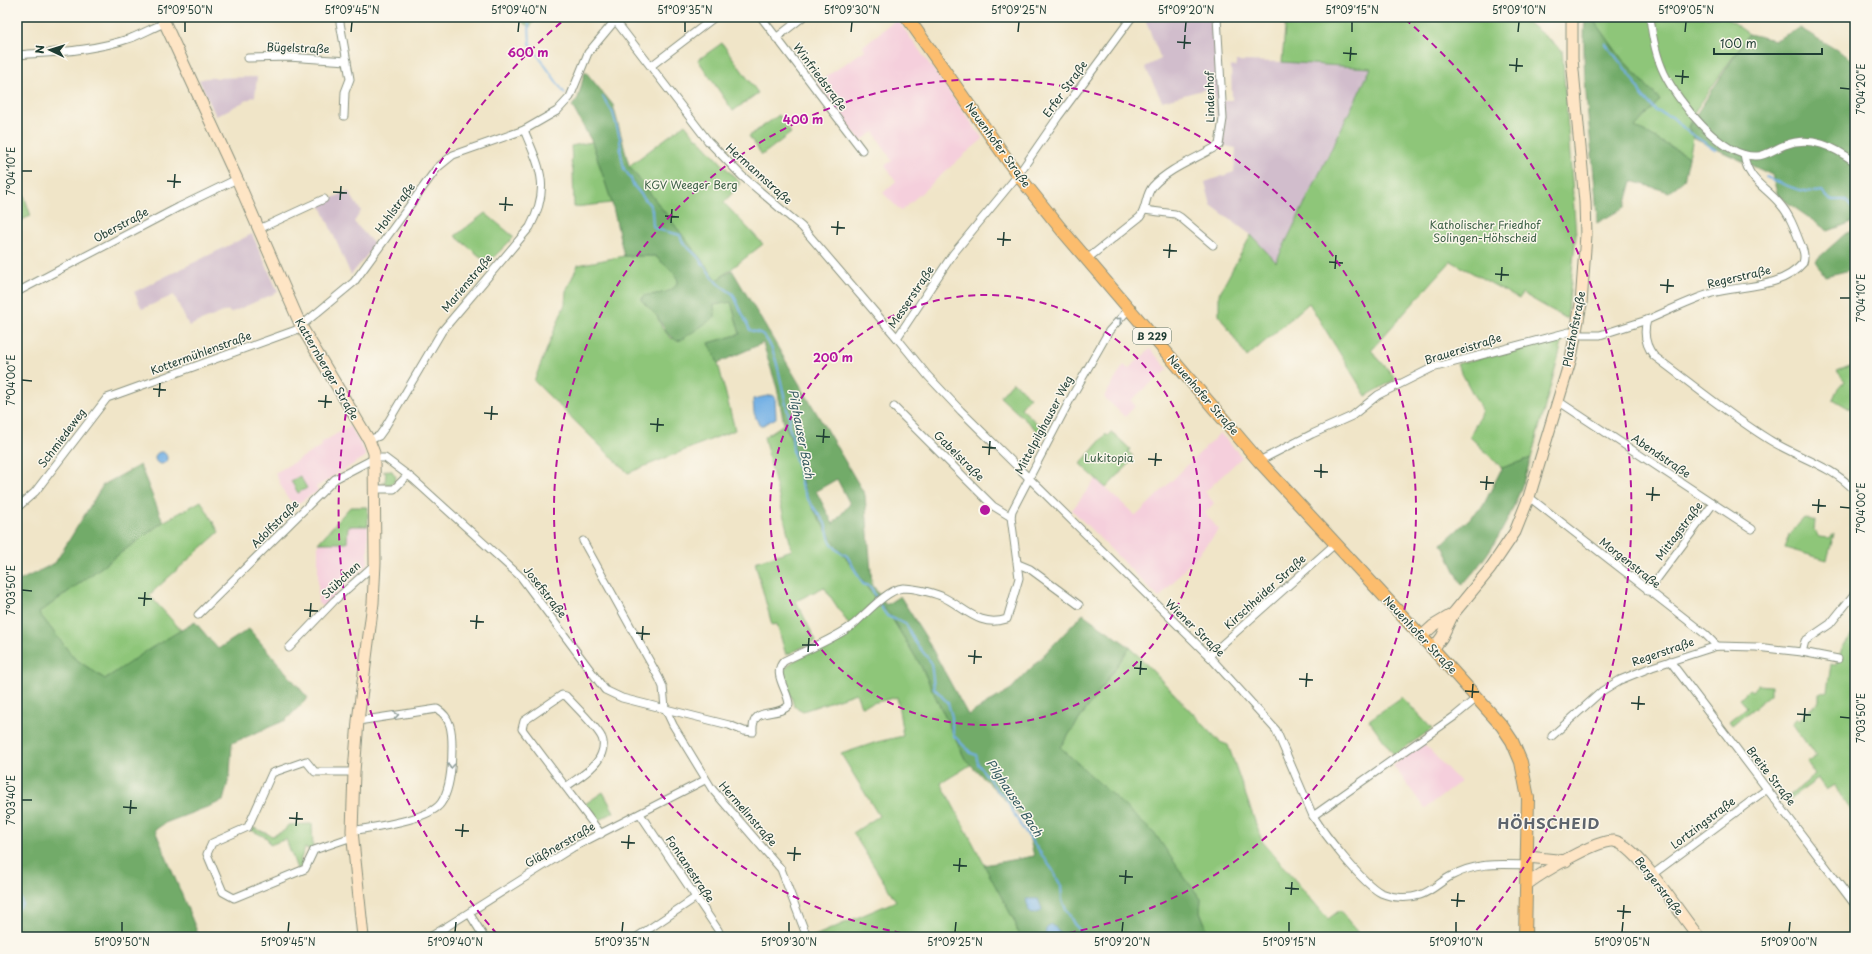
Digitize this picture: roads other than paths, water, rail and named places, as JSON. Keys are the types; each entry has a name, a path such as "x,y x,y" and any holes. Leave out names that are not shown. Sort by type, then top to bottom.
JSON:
{"main road":[{"name":"Neuenhofer Straße","path":"907,17 1018,174 1087,259 1259,461 1478,697 1502,726 1512,741 1525,776 1529,812 1528,861"},
{"name":"B 229","path":"1525,937 1528,861"}],"street":[{"path":"339,17 350,79 345,92 344,116"},
{"path":"651,66 715,17"},
{"name":"Winfriedstraße","path":"761,17 862,150"},
{"path":"776,38 803,17"},
{"name":"Erfer Straße","path":"1018,174 1132,17"},
{"name":"Lindenhof","path":"1087,259 1140,217 1144,210 1150,189 1153,185 1166,174 1201,156 1219,144 1223,119 1217,17"},
{"name":"Platzhofstraße","path":"1433,649 1442,637 1453,614 1490,569 1515,532 1529,497 1558,401 1576,333 1583,282 1586,235 1585,202 1572,59 1572,17"},
{"path":"1650,17 1661,65 1678,96 1703,126 1732,151 1744,155 1758,156 1790,143 1808,142 1827,145 1855,162"},
{"name":"Hermannstraße","path":"617,19 708,141 742,176 802,227 897,338"},
{"name":"Hohlstraße","path":"301,326 354,282 437,168 445,161 453,155 524,130 557,111 567,101 573,91 588,53 617,19"},
{"path":"17,55 62,51 108,44 131,38 164,20"},
{"name":"Katternberger Straße","path":"164,20 237,179 301,326 369,440 375,458 375,563 372,611 358,721 354,772 352,834 363,937"},
{"name":"Bügelstraße","path":"248,58 288,58 347,61"},
{"name":"Marienstraße","path":"369,440 376,437 382,431 442,331 530,227 536,216 542,194 542,176 524,130"},
{"name":"Regerstraße","path":"1576,333 1583,335 1608,333 1646,320 1711,294 1745,286 1771,283 1791,275 1803,263 1804,254 1788,216 1780,203 1751,176 1745,163 1744,155"},
{"name":"Messerstraße","path":"1018,174 953,254 897,338 928,376 1028,479"},
{"name":"Oberstraße","path":"17,292 179,207 237,179"},
{"path":"259,229 324,199"},
{"path":"1144,210 1180,216 1213,245"},
{"name":"Mittelpilghauser Weg","path":"1011,517 1028,479 1072,396 1109,331 1129,309"},
{"path":"1646,320 1645,340 1648,349 1654,356 1743,423 1770,440 1835,474 1847,482 1855,491"},
{"name":"Kottermühlenstraße","path":"107,398 296,330 301,326"},
{"name":"Brauereistraße","path":"1259,461 1312,434 1352,416 1378,395 1432,368 1519,344 1569,332 1576,333"},
{"name":"Schmiedeweg","path":"17,508 35,492 107,398"},
{"name":"Abendstraße","path":"1558,401 1752,529"},
{"name":"Gabelstraße","path":"894,407 993,506 1011,517"},
{"name":"Josefstraße","path":"375,458 389,460 408,475 521,577 605,690 622,698 665,708 684,715 729,725 744,731 753,732 752,724 756,718 763,714 785,709 789,705 780,676 781,664 849,628 878,601 901,588 912,589 941,596 976,618 988,622 999,622 1007,619 1011,609 1019,578 1018,564"},
{"name":"Adolfstraße","path":"198,615 335,479 375,458"},
{"path":"376,489 394,488 408,475"},
{"name":"Wiener Straße","path":"1028,479 1209,656 1276,730 1313,816 1337,848 1363,877 1380,892 1394,896 1407,897 1419,895 1431,890 1450,876 1479,865 1528,861"},
{"name":"Morgenstraße","path":"1529,497 1705,634 1718,646"},
{"name":"Mittagstraße","path":"1648,591 1713,504"},
{"path":"1011,517 1018,564 1030,569 1079,605"},
{"path":"583,541 659,678 663,687 665,708"},
{"name":"Kirschheider Straße","path":"1209,656 1335,544"},
{"name":"Stübchen","path":"289,648 334,601 375,563"},
{"path":"1802,652 1806,641 1830,624 1855,593"},
{"name":"Platzhofstraße","path":"1422,636 1433,626 1453,614"},
{"name":"Regerstraße","path":"1552,736 1602,691 1620,680 1670,661 1718,646 1756,647 1802,652 1838,659"},
{"name":"Breite Straße","path":"1670,661 1855,904"},
{"path":"566,786 594,766 599,758 603,745 603,739 566,696 562,695 524,721 521,726 523,732 566,786 601,834"},
{"path":"1313,816 1455,716 1478,697"},
{"name":"Hermelinstraße","path":"665,708 705,780 732,814 781,869 807,937"},
{"path":"354,772 315,772 306,761 272,773 248,827 212,843 207,854 223,892 234,898 305,870 314,850 352,834 411,819 436,808 441,804 452,768 451,727 442,712 437,709 358,721"},
{"name":"Gläßnerstraße","path":"430,937 556,858 705,780"},
{"name":"Lortzingstraße","path":"1652,875 1767,789"},
{"name":"Fontanestraße","path":"640,814 695,898 718,930 721,937"},
{"name":"Bergerstraße","path":"1566,861 1600,844 1614,841 1629,849 1652,875 1699,937"},
{"path":"1528,861 1566,861"},
{"path":"1528,861 1543,873"},
{"path":"1527,884 1543,873 1566,861"},
{"path":"637,937 695,898"},
{"path":"469,913 484,937"}],"water":[{"path":"772,395 775,397 776,418 763,425 759,425 754,413 753,399"},
{"path":"161,452 165,454 167,458 165,462 161,464 157,462 155,458 157,454"},
{"path":"1026,899 1038,899 1042,909 1040,912 1032,914 1029,911"},
{"path":"1051,924 1057,929 1062,937 1045,937 1046,929"}],"waterway":[{"name":"Pilghauser Bach","path":"526,17 529,24 530,44 565,94"},
{"path":"1605,43 1634,80 1641,94 1656,111 1672,117 1688,132 1716,150"},
{"name":"Pilghauser Bach","path":"603,97 613,113 620,138 624,169 634,186 649,204 652,210 653,226 656,229 680,235 683,243 697,256 717,283 733,294 750,330 762,334 768,341 776,362 790,419 788,425 792,435 793,453 799,469 801,484 807,498 825,523 830,541 837,550 847,556 863,584 871,587 877,600"},
{"path":"1766,177 1801,190 1815,192 1822,191 1830,200 1845,200 1855,211"},
{"name":"Pilghauser Bach","path":"879,604 887,616 906,624 915,642 931,662 934,688 948,703 952,717 954,736 971,753 976,755 978,764 997,790 1005,797 1021,826 1052,869 1061,886 1062,901 1074,924 1086,937"},
{"path":"17,886 22,904 17,909"}],"district":[{"name":"HÖHSCHEID","path":"1549,824"}],"park label":[{"name":"KGV Weeger Berg","path":"691,185"},
{"name":"Katholischer Friedhof Solingen-Höhscheid","path":"1485,231"},
{"name":"Lukitopia","path":"1109,458"}]}
